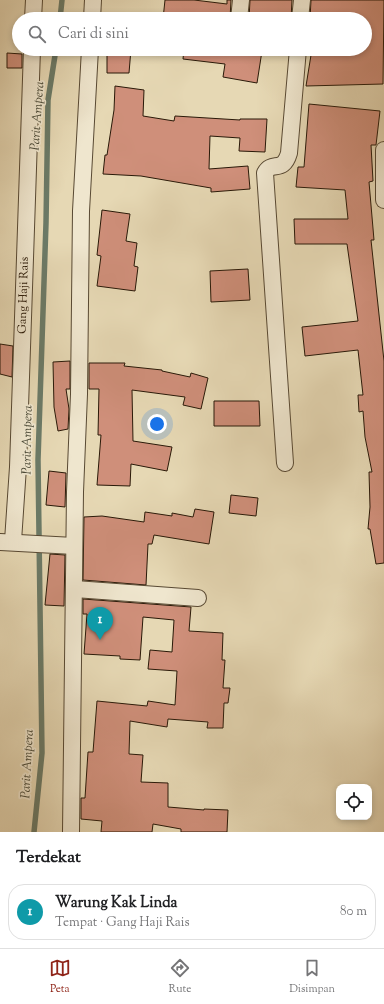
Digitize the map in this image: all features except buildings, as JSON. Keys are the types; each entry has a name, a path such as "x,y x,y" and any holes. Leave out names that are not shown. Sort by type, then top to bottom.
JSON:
{"street":[{"path":"33,12 34,0"},
{"path":"92,12 93,0"},
{"path":"240,12 241,0"},
{"path":"301,12 302,0"},
{"name":"Gang Haji Rais","path":"13,542 19,444 32,56"},
{"path":"71,832 75,589 74,546 79,394 81,211 90,56"},
{"path":"285,463 264,173 272,167 283,165 286,162 289,153 297,56"},
{"path":"384,150 384,200"},
{"path":"13,542 74,546"},
{"path":"75,589 198,598"}],"waterway":[{"name":"Parit Ampera","path":"61,12 62,0"},
{"name":"Parit Ampera","path":"34,832 42,753 38,460 46,223 48,100 55,56"}],"place":[{"name":"Warung Kak Linda","path":"100,640"}]}
